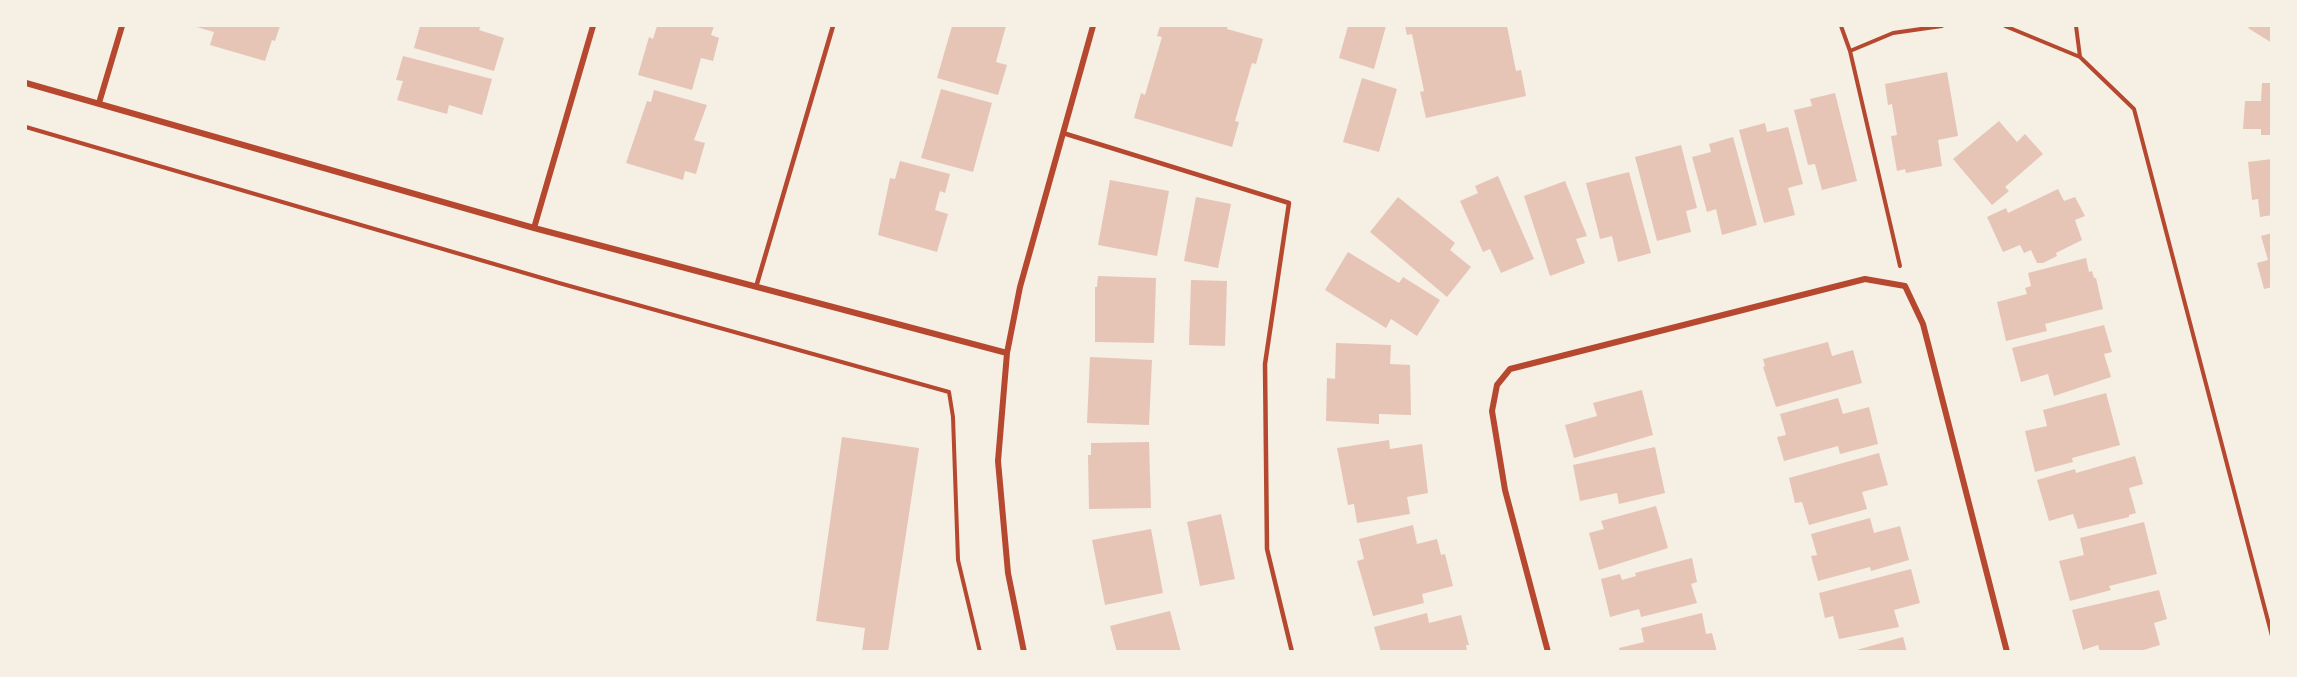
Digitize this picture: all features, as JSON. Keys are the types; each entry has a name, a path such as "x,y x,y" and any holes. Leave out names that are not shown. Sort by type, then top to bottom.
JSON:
{"street":[{"path":"99,103 122,26"},
{"path":"534,228 593,26"},
{"path":"1024,651 1008,573 998,460 1007,353 1020,286 1093,26"},
{"path":"26,83 534,228 1007,353"},
{"path":"1548,651 1505,490 1492,411 1497,385 1510,369 1865,279 1905,286 1923,324 2007,651"}],"lane":[{"path":"756,287 833,26"},
{"path":"1063,133 1289,203 1265,364 1267,549 1292,651"}],"path":[{"path":"1841,26 1850,51 1905,286"},
{"path":"1850,51 1893,33 1942,26"},
{"path":"2005,26 2080,57 2134,109 2271,636"},
{"path":"2076,26 2080,57"},
{"path":"26,126 559,283 949,392 953,417 958,560 980,651"}],"building":[{"path":"193,26 280,26 275,41 272,40 265,61 210,45 214,32"},
{"path":"420,26 481,26 479,30 504,38 494,71 414,48"},
{"path":"657,26 714,26 711,35 719,38 713,61 701,58 692,90 638,75 649,37 653,39"},
{"path":"952,26 1006,26 996,62 1007,65 998,95 937,78"},
{"path":"1160,26 1228,26 1227,29 1263,39 1256,64 1252,63 1235,121 1239,122 1232,147 1134,118 1141,93 1145,95 1162,37 1157,36"},
{"path":"1348,26 1386,26 1374,69 1339,58"},
{"path":"1405,26 1507,26 1516,71 1521,70 1526,96 1426,118 1420,92 1424,91 1412,34 1407,35"},
{"path":"2250,26 2272,26 2272,43 2248,28"},
{"path":"403,56 492,79 482,115 449,105 447,114 397,100 403,81 396,80"},
{"path":"1947,72 1958,136 1938,140 1942,166 1906,173 1905,169 1897,171 1891,136 1897,135 1892,104 1888,105 1885,84"},
{"path":"1362,78 1397,89 1379,152 1343,142"},
{"path":"2262,83 2272,83 2272,135 2261,135 2261,129 2243,129 2245,101 2261,101"},
{"path":"941,89 992,103 973,172 921,158"},
{"path":"654,90 707,105 694,140 705,143 696,174 685,171 683,180 626,163 647,101 651,102"},
{"path":"1835,93 1857,181 1822,190 1815,164 1808,165 1794,110 1812,106 1810,99"},
{"path":"1999,121 2017,142 2025,134 2043,154 2005,187 2009,191 1992,205 1953,159"},
{"path":"1765,123 1767,132 1788,127 1803,184 1788,188 1795,215 1764,223 1739,130"},
{"path":"1733,137 1757,225 1722,235 1716,209 1707,212 1692,157 1711,152 1709,144"},
{"path":"1681,145 1697,208 1686,211 1691,232 1657,241 1635,157"},
{"path":"2272,159 2272,215 2260,217 2258,199 2252,200 2248,162"},
{"path":"900,161 950,174 945,193 940,191 935,210 948,214 937,252 878,235 890,178 895,179"},
{"path":"1629,172 1651,253 1618,262 1612,236 1600,239 1586,183"},
{"path":"1498,176 1534,259 1501,273 1490,249 1483,252 1460,201 1478,193 1475,186"},
{"path":"1110,180 1169,191 1157,256 1098,245"},
{"path":"1565,181 1587,236 1576,239 1585,263 1550,276 1524,196"},
{"path":"2058,189 2064,201 2075,197 2085,216 2075,220 2082,240 2056,253 2057,256 2043,263 2037,263 2031,250 2024,253 2020,245 2003,252 1987,217 2006,208 2008,213"},
{"path":"1196,197 1231,204 1218,268 1184,261"},
{"path":"1398,197 1455,243 1450,250 1471,267 1447,297 1370,232"},
{"path":"2272,233 2272,287 2264,289 2257,263 2268,260 2261,236"},
{"path":"1348,252 1399,283 1403,277 1440,300 1417,336 1391,319 1386,328 1325,290"},
{"path":"2086,258 2089,272 2092,271 2096,278 2103,309 2045,324 2047,331 2006,341 1997,302 2027,294 2025,288 2031,286 2028,273"},
{"path":"1098,276 1156,278 1154,343 1095,342 1095,287 1097,287"},
{"path":"1191,280 1227,281 1225,346 1189,345"},
{"path":"2104,325 2112,352 2104,354 2111,377 2054,396 2048,374 2021,382 2012,348"},
{"path":"1828,342 1832,356 1853,350 1862,383 1776,407 1763,367 1765,366 1763,359"},
{"path":"1336,343 1391,345 1390,364 1410,365 1411,415 1379,414 1379,424 1326,421 1327,378 1335,379"},
{"path":"1090,357 1152,360 1149,425 1087,423"},
{"path":"1642,390 1653,435 1574,458 1565,425 1597,416 1593,403"},
{"path":"2106,393 2120,445 2072,458 2073,462 2035,472 2025,431 2047,426 2043,410"},
{"path":"1838,398 1843,414 1869,407 1878,444 1840,454 1838,446 1784,461 1777,437 1786,435 1780,414"},
{"path":"842,437 919,448 888,652 862,652 865,628 816,621"},
{"path":"1389,440 1390,449 1422,444 1428,493 1407,497 1410,514 1357,523 1354,504 1348,505 1337,448"},
{"path":"1149,442 1151,508 1089,509 1088,455 1091,455 1091,443"},
{"path":"1655,447 1665,493 1619,504 1617,493 1580,501 1573,465"},
{"path":"1879,453 1888,485 1862,492 1867,509 1809,525 1802,502 1795,503 1789,478"},
{"path":"2135,456 2143,484 2129,488 2136,513 2129,517 2078,529 2073,514 2049,521 2037,480 2075,469 2076,473"},
{"path":"1656,506 1668,548 1599,570 1589,533 1604,529 1601,521"},
{"path":"1221,514 1235,579 1200,586 1187,522"},
{"path":"1870,518 1874,533 1900,526 1909,560 1871,571 1870,567 1818,581 1811,556 1817,555 1811,534"},
{"path":"2144,522 2157,574 2109,586 2111,590 2070,601 2059,561 2084,555 2080,538"},
{"path":"1413,525 1417,544 1437,539 1441,555 1445,554 1453,586 1422,594 1424,603 1373,616 1357,561 1364,559 1359,539"},
{"path":"1151,529 1163,593 1105,605 1092,540"},
{"path":"1692,558 1697,582 1691,584 1697,603 1641,617 1639,609 1610,617 1601,579 1620,574 1622,580 1636,576 1635,573"},
{"path":"1911,569 1920,603 1894,610 1899,627 1839,639 1833,616 1825,618 1819,593"},
{"path":"2159,590 2167,619 2154,623 2160,645 2137,652 2100,652 2098,645 2083,650 2072,610"},
{"path":"1170,611 1181,652 1117,652 1110,626"},
{"path":"1427,613 1429,623 1461,615 1469,645 1466,645 1467,652 1381,652 1374,627"},
{"path":"1702,613 1706,634 1712,633 1717,652 1620,652 1619,648 1644,642 1641,628"},
{"path":"1903,637 1907,652 1853,652 1853,651"}]}
